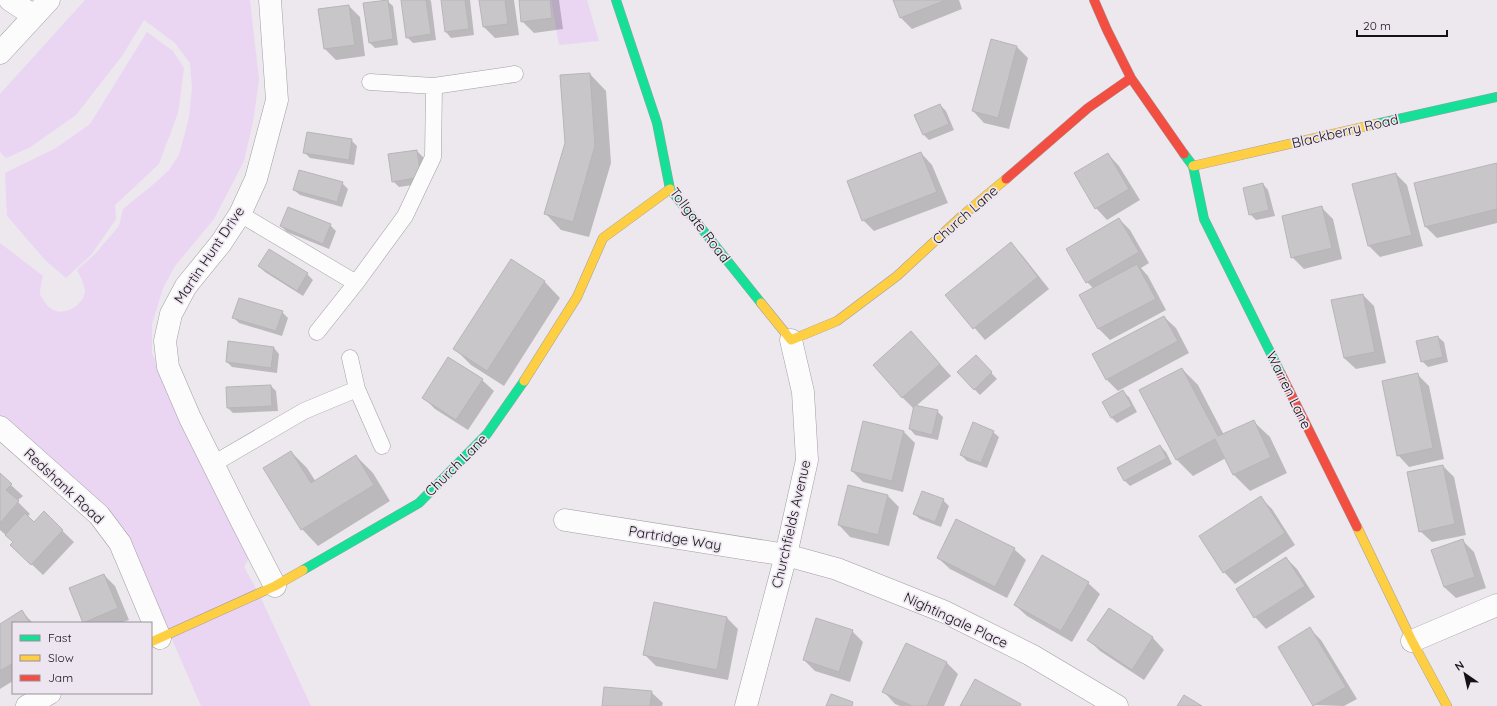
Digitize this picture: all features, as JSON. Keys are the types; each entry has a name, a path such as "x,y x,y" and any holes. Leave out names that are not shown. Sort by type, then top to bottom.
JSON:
{"street":[{"path":"10,0 34,16"},
{"path":"0,54 49,0"},
{"name":"Martin Hunt Drive","path":"270,0 277,100 256,179 240,214 221,243 186,286 171,314 165,341 168,367 190,418 275,586"},
{"name":"Tollgate Road","path":"616,0 657,123 670,189 791,340"},
{"name":"Warren Lane","path":"1094,0 1107,30 1132,78 1193,166 1204,219 1412,641 1447,706"},
{"name":"Church Lane","path":"791,340 838,321 897,276 964,215 1088,108 1132,78"},
{"name":"Blackberry Road","path":"1193,166 1497,97"},
{"name":"Church Lane","path":"156,640 275,586 419,503 487,434 533,369 578,297 603,238 670,189"},
{"name":"Churchfields Avenue","path":"746,706 786,555 807,460 804,392 791,340"},
{"name":"Redshank Road","path":"0,427 99,515 120,543 149,622"},
{"name":"Partridge Way","path":"565,520 786,555"},
{"name":"Nightingale Place","path":"786,555 837,569 946,612 1031,655 1117,706"},
{"path":"1412,641 1497,605"},
{"name":"Redshank Road","path":"152,629 156,640"},
{"path":"27,706 48,694"}],"lane":[{"path":"370,82 434,86 515,74"},
{"path":"317,332 406,216 433,157 434,86"},
{"path":"240,214 356,283"},
{"path":"350,358 358,390 382,446"},
{"path":"213,464 304,411 358,390"}],"shaded area":[{"path":"85,0 250,0 259,80 253,122 244,161 214,219 175,266 163,288 152,324 152,353 166,386 255,548 244,567 259,594 311,706 201,706 123,527 112,515 0,415 0,243 43,276 40,295 49,307 55,311 61,312 72,309 81,301 85,290 77,270 95,254 119,226 123,209 169,170 179,155 189,118 192,88 190,63 175,43 144,20 122,56 76,115 29,148 6,158 0,152 0,94"},
{"path":"551,0 587,0 599,41 559,45"},
{"path":"147,32 173,51 184,68 178,113 159,164 115,205 116,219 91,255 66,278 46,261 7,216 5,173 56,148 90,124"}],"building":[{"path":"388,0 393,39 369,43 363,3"},
{"path":"401,0 426,0 431,34 406,38"},
{"path":"441,0 465,0 469,29 445,32"},
{"path":"479,0 505,0 508,24 483,27"},
{"path":"519,0 550,0 552,18 521,22"},
{"path":"893,0 946,0 900,18"},
{"path":"349,5 355,45 324,49 318,9"},
{"path":"991,39 1017,46 998,118 972,111"},
{"path":"590,73 595,146 573,222 544,214 565,143 560,75"},
{"path":"940,104 949,124 923,135 914,115"},
{"path":"307,132 352,139 349,160 303,153"},
{"path":"417,150 421,177 392,182 388,154"},
{"path":"921,152 937,192 862,221 847,181"},
{"path":"1108,153 1129,189 1095,209 1074,173"},
{"path":"1497,163 1497,209 1425,227 1414,183"},
{"path":"299,170 343,182 337,202 293,190"},
{"path":"1396,173 1412,235 1368,246 1352,184"},
{"path":"1263,183 1269,210 1249,215 1243,188"},
{"path":"1322,206 1332,248 1291,258 1282,216"},
{"path":"288,207 331,224 323,244 280,226"},
{"path":"1119,218 1139,252 1086,283 1066,249"},
{"path":"1011,242 1038,277 973,329 945,295"},
{"path":"269,249 308,273 297,291 258,266"},
{"path":"511,259 545,281 487,371 453,349"},
{"path":"1137,264 1156,299 1098,329 1079,295"},
{"path":"1363,294 1375,352 1344,358 1331,300"},
{"path":"239,298 283,311 276,331 232,318"},
{"path":"1164,316 1178,341 1106,380 1092,354"},
{"path":"911,331 940,364 902,398 873,365"},
{"path":"1438,336 1443,357 1421,362 1416,341"},
{"path":"228,341 274,347 271,368 226,362"},
{"path":"976,355 992,372 974,390 957,372"},
{"path":"448,357 483,379 456,420 422,398"},
{"path":"1182,368 1218,436 1254,420 1271,457 1233,475 1215,439 1176,460 1139,390"},
{"path":"1418,373 1433,448 1397,456 1382,381"},
{"path":"271,385 272,406 227,408 226,387"},
{"path":"1123,390 1132,406 1111,418 1102,402"},
{"path":"914,405 938,410 932,435 909,429"},
{"path":"863,421 904,431 892,481 851,471"},
{"path":"973,422 994,431 981,463 960,455"},
{"path":"1160,445 1167,458 1124,481 1117,468"},
{"path":"291,451 311,483 356,455 374,485 301,530 263,468"},
{"path":"1443,465 1455,524 1419,532 1407,472"},
{"path":"0,473 12,484 6,490 19,501 0,523"},
{"path":"848,485 888,495 878,535 838,525"},
{"path":"922,491 944,499 935,522 913,514"},
{"path":"1261,496 1285,533 1223,573 1199,536"},
{"path":"44,511 63,530 31,565 10,545 13,542 5,535 25,513 34,522"},
{"path":"956,519 1015,548 995,587 937,558"},
{"path":"1463,539 1475,577 1444,587 1431,550"},
{"path":"1042,555 1089,582 1061,631 1014,605"},
{"path":"1286,557 1305,586 1254,618 1236,589"},
{"path":"104,574 118,608 83,622 69,588"},
{"path":"654,602 727,617 717,670 643,655"},
{"path":"1109,608 1153,637 1132,670 1087,640"},
{"path":"22,610 29,622 12,622 12,664 0,671 0,624"},
{"path":"816,618 853,630 839,672 803,660"},
{"path":"1310,627 1346,687 1313,706 1278,647"},
{"path":"906,643 947,662 927,706 912,706 882,692"},
{"path":"975,679 1021,704 1020,706 960,706"},
{"path":"604,687 652,691 650,706 602,706"},
{"path":"831,694 853,702 852,706 826,706"},
{"path":"1184,695 1202,706 1177,706"}],"traffic: fast":[{"path":"616,0 657,123 670,189 761,303"},
{"path":"1376,124 1497,97"},
{"path":"1184,154 1193,166 1204,219 1281,374"},
{"path":"303,570 419,503 487,434 524,381"}],"traffic: slow":[{"path":"1193,166 1376,124"},
{"path":"761,303 791,340 837,321 897,276 963,215 1006,179"},
{"path":"524,381 577,297 603,238 670,189"},
{"path":"1357,527 1412,641 1447,706"},
{"path":"152,642 275,586 303,570"}],"traffic: jam":[{"path":"1094,0 1131,78 1184,154"},
{"path":"1006,179 1088,108 1131,78"},
{"path":"1281,374 1357,527"}]}
